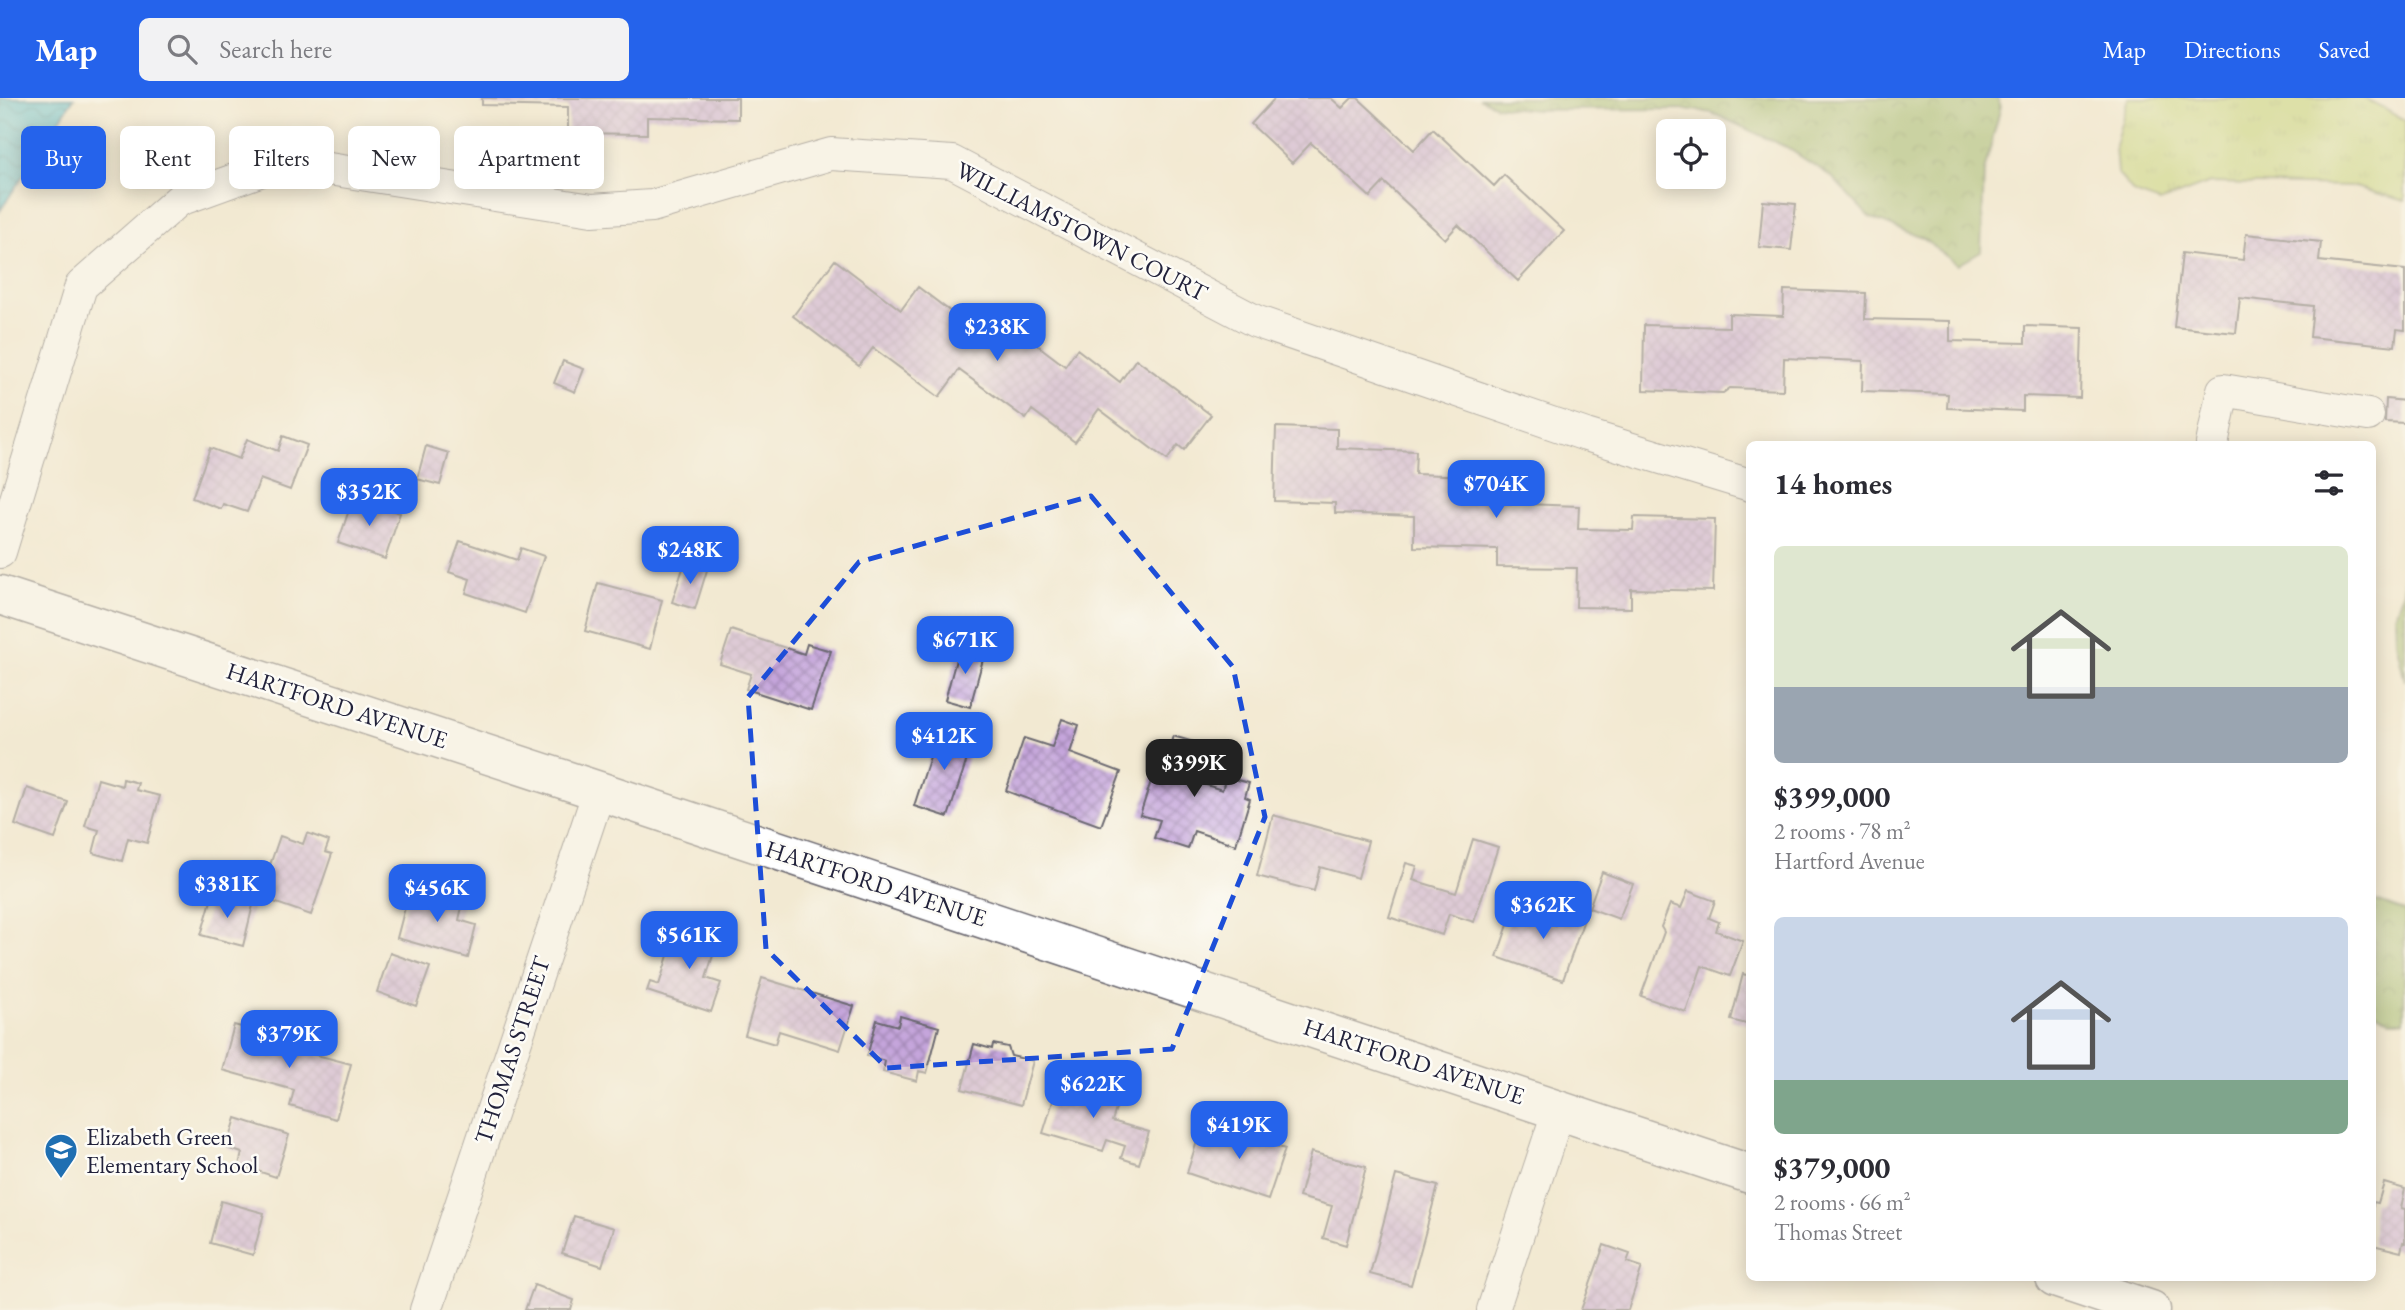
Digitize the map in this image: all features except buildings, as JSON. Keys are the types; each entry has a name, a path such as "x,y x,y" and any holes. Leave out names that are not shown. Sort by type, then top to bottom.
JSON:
{"main road":[{"name":"HARTFORD AVENUE","path":"0,595 600,791 1746,1173"},
{"path":"2064,1281 2151,1310"}],"street":[{"name":"WILLIAMSTOWN COURT","path":"0,551 81,286 179,200 284,162 592,210 652,206 831,154 952,162 1255,321 1586,435 1746,484"},
{"path":"2213,441 2223,390 2368,415"},
{"name":"THOMAS STREET","path":"426,1310 600,791"},
{"path":"1493,1310 1559,1110"}],"highlighted area":[{"path":"1091,496 1233,667 1265,817 1172,1049 887,1068 766,949 748,697 859,562"}],"green space":[{"path":"1479,98 1997,98 2001,106 1984,172 1981,252 1958,265 1922,238 1869,217 1832,177 1786,147 1712,113 1685,109 1536,110 1496,106"},
{"path":"2128,98 2364,98 2405,120 2405,201 2351,186 2210,183 2160,202 2134,193 2117,173 2115,145"},
{"path":"2405,563 2405,681 2396,642 2395,616 2403,591"},
{"path":"2376,901 2405,911 2404,1021 2391,1021 2376,1013"}],"water":[{"path":"0,98 74,98 56,126 21,126 21,179 0,211"}],"place":[{"name":"Elizabeth Green Elementary School","path":"61,1180"}]}
